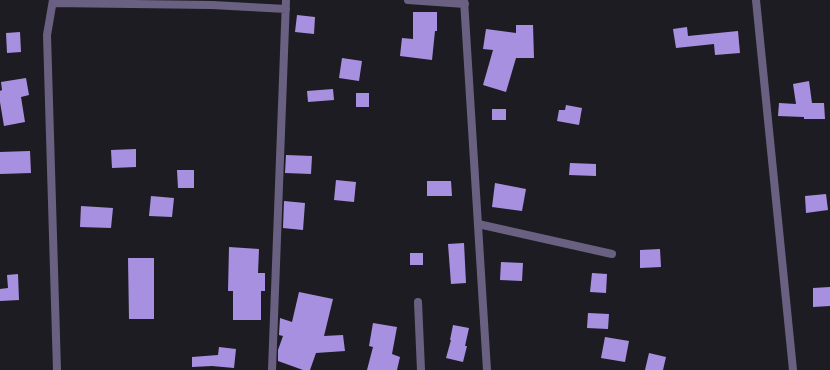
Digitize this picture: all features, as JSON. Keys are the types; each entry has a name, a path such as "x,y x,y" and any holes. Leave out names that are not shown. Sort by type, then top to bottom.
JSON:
{"street":[{"path":"408,0 464,2 488,370"},
{"path":"756,0 793,370"},
{"path":"57,370 47,35 53,1 286,4 272,370"},
{"path":"478,224 612,254"},
{"path":"418,302 421,370"}],"building":[{"path":"413,12 437,12 437,31 435,31 432,60 400,56 402,38 413,39"},
{"path":"297,15 315,17 314,34 295,32"},
{"path":"516,25 533,25 534,58 516,58 506,92 483,85 493,50 483,49 486,29 516,33"},
{"path":"687,27 688,36 738,31 740,53 715,55 714,44 676,48 673,29"},
{"path":"20,32 21,52 7,53 6,33"},
{"path":"342,58 362,61 359,81 339,78"},
{"path":"26,78 29,95 21,97 25,122 4,126 0,102 0,91 2,90 1,82"},
{"path":"809,81 812,103 824,103 825,119 804,119 804,117 778,116 779,103 796,104 793,84"},
{"path":"333,89 334,100 308,102 307,91"},
{"path":"356,93 369,93 369,107 356,107"},
{"path":"566,105 582,108 579,125 557,121 559,110 565,110"},
{"path":"492,109 506,109 506,120 492,120"},
{"path":"136,149 136,167 112,168 111,150"},
{"path":"30,151 31,173 0,174 0,152"},
{"path":"286,155 312,156 311,174 285,173"},
{"path":"570,163 596,164 596,176 569,175"},
{"path":"177,170 194,170 194,188 178,188"},
{"path":"336,180 356,182 354,202 334,200"},
{"path":"427,181 451,181 452,196 427,196"},
{"path":"495,183 526,189 522,211 492,207"},
{"path":"826,194 828,210 806,213 805,196"},
{"path":"151,196 174,198 172,217 149,216"},
{"path":"284,201 305,203 303,230 283,228"},
{"path":"81,206 113,208 111,228 80,227"},
{"path":"464,243 466,283 451,284 448,244"},
{"path":"229,247 259,249 258,273 265,273 265,291 261,291 261,320 233,320 233,291 228,291"},
{"path":"660,249 661,267 640,268 640,250"},
{"path":"410,253 423,253 423,265 410,265"},
{"path":"128,258 154,258 154,319 129,319"},
{"path":"501,262 523,263 522,281 500,280"},
{"path":"592,273 607,274 606,293 590,292"},
{"path":"18,274 19,300 0,301 0,289 8,288 7,275"},
{"path":"830,287 830,306 813,307 813,288"},
{"path":"299,292 333,299 324,336 343,335 345,351 316,353 310,370 303,370 278,361 278,350 283,336 279,335 280,318 292,322"},
{"path":"588,313 609,314 608,329 587,328"},
{"path":"373,323 397,327 392,354 400,357 397,370 367,370 373,347 369,346"},
{"path":"453,325 469,328 463,362 446,358"},
{"path":"605,337 629,341 625,362 601,358"},
{"path":"219,347 236,349 234,368 212,366 192,367 192,357 218,355"},
{"path":"649,353 666,357 663,370 645,370"}]}
